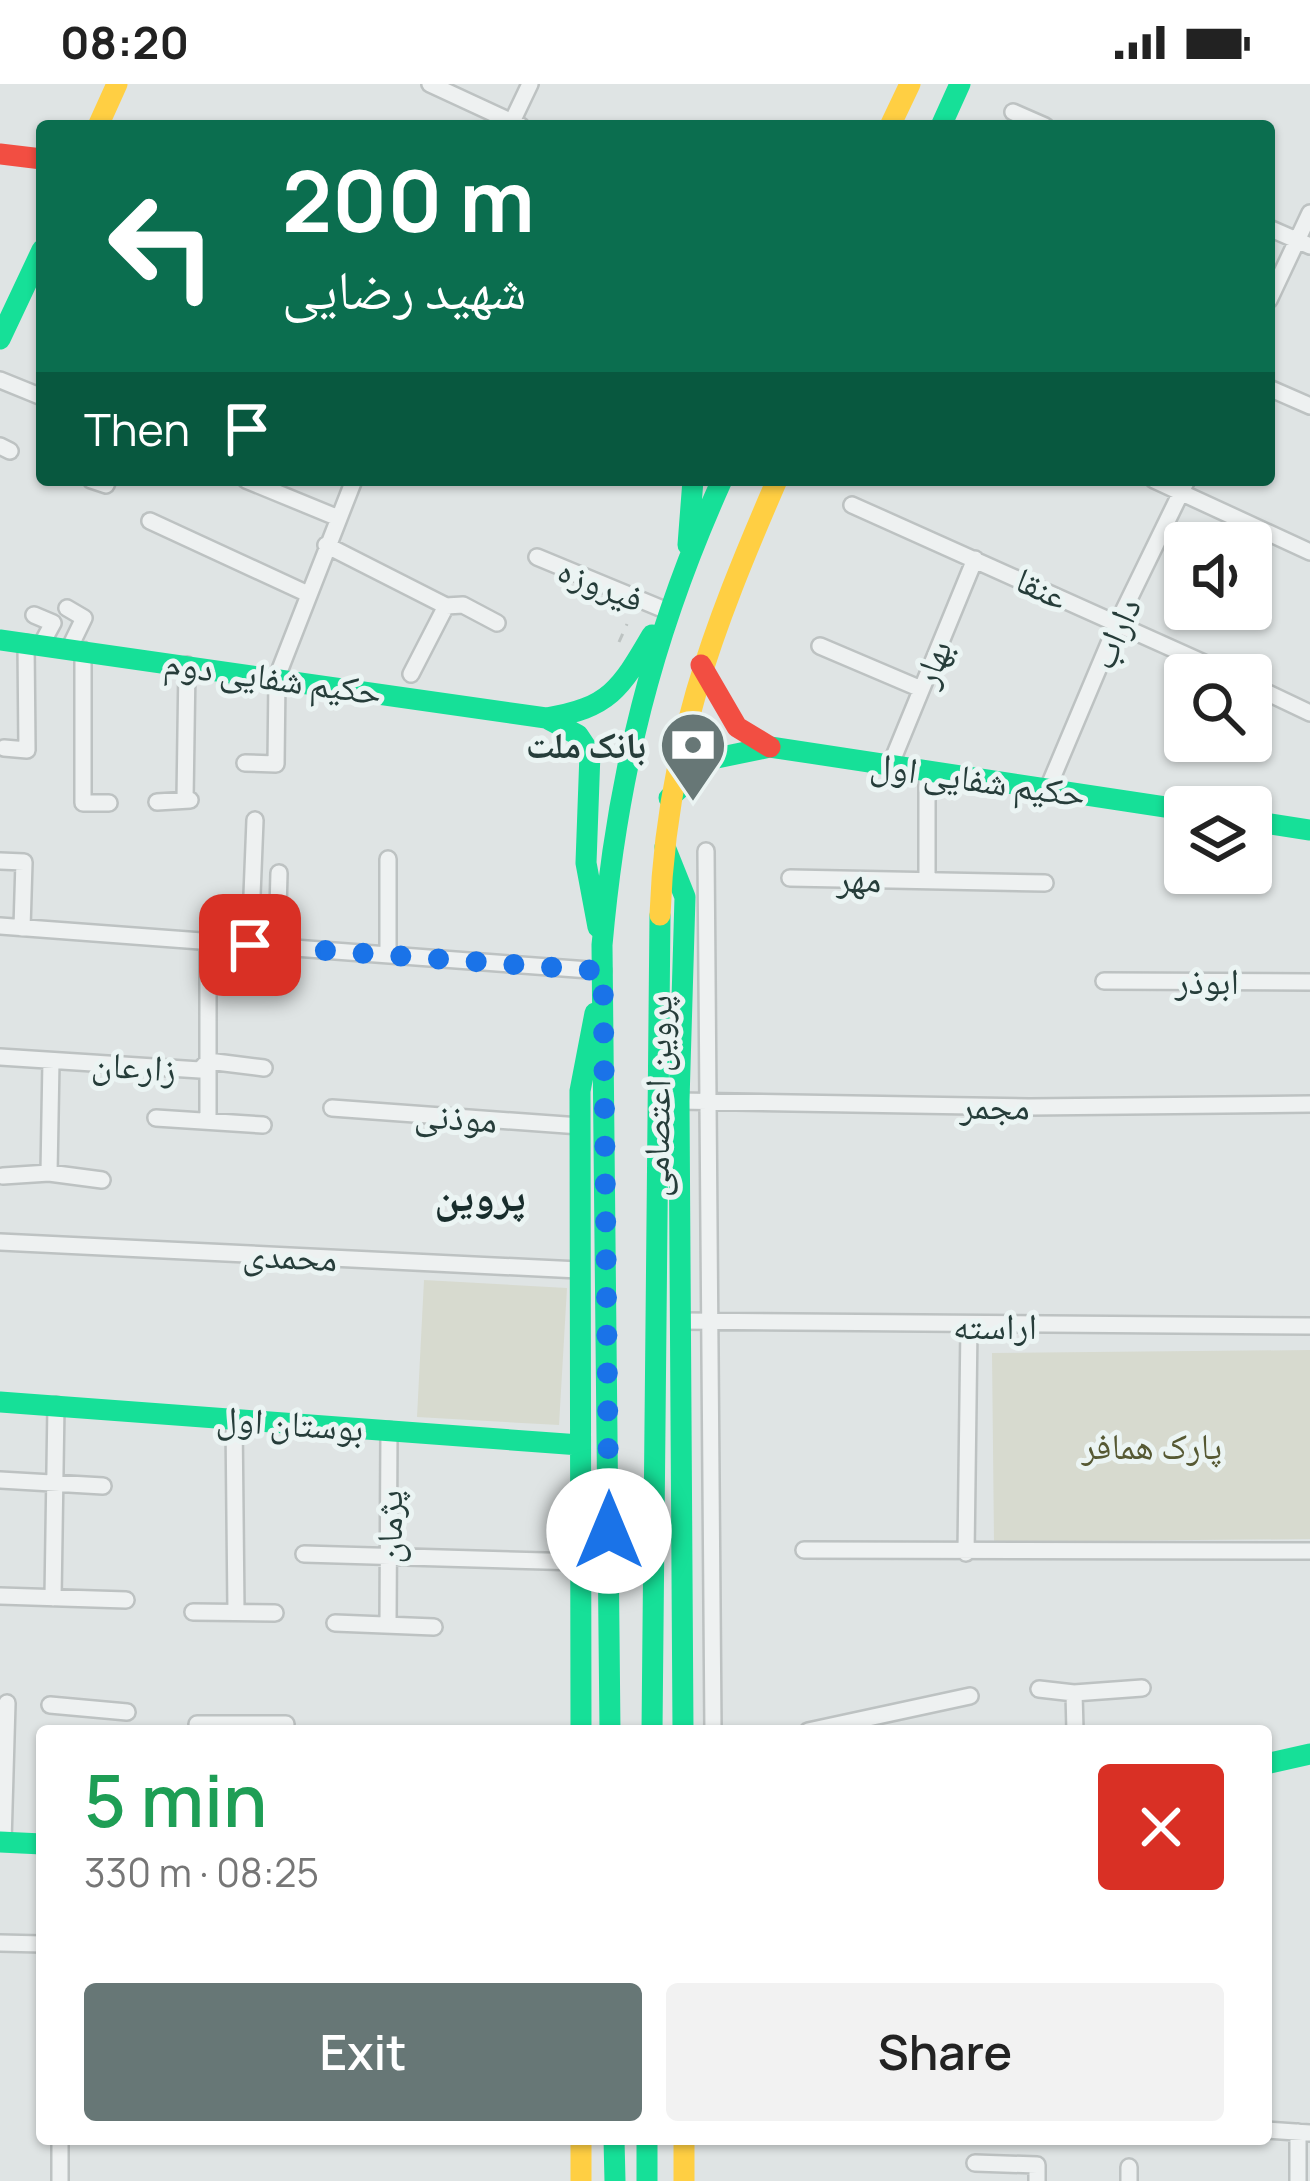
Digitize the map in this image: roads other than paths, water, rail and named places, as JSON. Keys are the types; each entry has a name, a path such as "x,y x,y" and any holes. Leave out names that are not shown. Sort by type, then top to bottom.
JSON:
{"main road":[{"path":"101,120 117,84"},
{"path":"893,120 910,84"},
{"path":"944,120 960,84"},
{"path":"0,154 36,158"},
{"path":"0,339 36,263"},
{"path":"687,560 693,486"},
{"name":"پروین اعتصامی","path":"610,1725 602,945 626,737 662,617 719,486"},
{"name":"پروین اعتصامی","path":"652,1725 655,1074 663,842 701,665 775,486"},
{"path":"546,718 587,714 607,703 662,617"},
{"name":"حکیم شفایی دوم","path":"0,640 546,718"},
{"path":"701,665 737,727 770,747"},
{"path":"546,718 578,735 590,753 586,863 602,945"},
{"path":"669,798 701,761 733,750 770,747"},
{"name":"حکیم شفایی اول","path":"770,747 1164,807"},
{"path":"1272,824 1310,830"},
{"path":"663,842 685,898 679,1101 683,1725"},
{"path":"581,1725 580,1091 603,971"},
{"name":"بوستان اول","path":"0,1402 580,1445"},
{"path":"1272,1763 1310,1754"},
{"path":"2,1842 36,1844"},
{"path":"581,2145 581,2181"},
{"path":"614,2145 615,2181"},
{"path":"647,2145 647,2181"},
{"path":"684,2145 684,2181"}],"street":[{"path":"430,84 504,120"},
{"path":"516,120 530,84"},
{"path":"1013,112 1031,120"},
{"path":"1275,290 1304,243 1310,212"},
{"path":"1275,231 1304,243"},
{"path":"0,380 36,395"},
{"path":"1275,391 1310,406"},
{"path":"256,486 446,605 463,605 497,623"},
{"path":"245,763 276,764 277,677 351,486"},
{"path":"1184,486 1310,552"},
{"name":"داراب","path":"1048,788 1118,622 1184,486"},
{"name":"عنقا","path":"853,505 1186,654"},
{"path":"151,521 308,594"},
{"name":"فیروزه","path":"537,557 662,617"},
{"name":"بهار","path":"890,766 975,559"},
{"path":"411,674 446,605"},
{"path":"67,608 84,618 76,650 83,802 109,803"},
{"path":"4,748 26,750 34,644 53,623 34,615"},
{"path":"820,646 921,689"},
{"path":"157,802 189,800 187,665"},
{"path":"1272,695 1310,712"},
{"name":"مهر","path":"926,771 927,880"},
{"path":"250,945 254,820"},
{"path":"706,851 713,1725"},
{"path":"388,859 388,955"},
{"path":"0,861 24,862 22,928"},
{"path":"277,947 279,873"},
{"name":"مهر","path":"790,878 1045,883"},
{"path":"0,926 603,971"},
{"path":"208,942 208,1118"},
{"name":"ابوذر","path":"1104,981 1310,982"},
{"name":"زارعان","path":"0,1057 200,1070 208,1061 265,1068"},
{"path":"49,1173 51,1061"},
{"name":"مجمر","path":"679,1101 1029,1107 1310,1104"},
{"name":"موذنی","path":"332,1108 580,1126"},
{"path":"156,1118 263,1125"},
{"path":"3,1176 49,1173 102,1180"},
{"name":"محمدی","path":"0,1242 579,1270"},
{"name":"اراسته","path":"680,1321 710,1325 1310,1326"},
{"path":"966,1553 969,1327"},
{"path":"53,1598 56,1405"},
{"path":"234,1419 236,1611"},
{"name":"پژمان","path":"388,1625 389,1430"},
{"path":"0,1480 103,1486"},
{"path":"804,1550 1310,1551"},
{"path":"304,1554 580,1562"},
{"path":"0,1596 126,1600"},
{"path":"193,1612 275,1613"},
{"path":"335,1623 434,1627"},
{"path":"1039,1689 1074,1693 1142,1688"},
{"path":"1074,1693 1075,1725"},
{"path":"836,1725 970,1696"},
{"path":"2,1842 7,1703"},
{"path":"50,1705 127,1712"},
{"path":"100,1709 100,1725"},
{"path":"197,1724 209,1725"},
{"path":"268,1725 286,1724"},
{"path":"0,1942 36,1944"},
{"path":"1272,2130 1304,2132 1298,2181"},
{"path":"59,2181 61,2145"},
{"path":"975,2162 1036,2165 1037,2181"}],"place":[{"name":"بانک ملت","path":"693,804"}],"district":[{"name":"پروین","path":"480,1196"}],"park label":[{"name":"پارک همافر","path":"1152,1446"}]}
